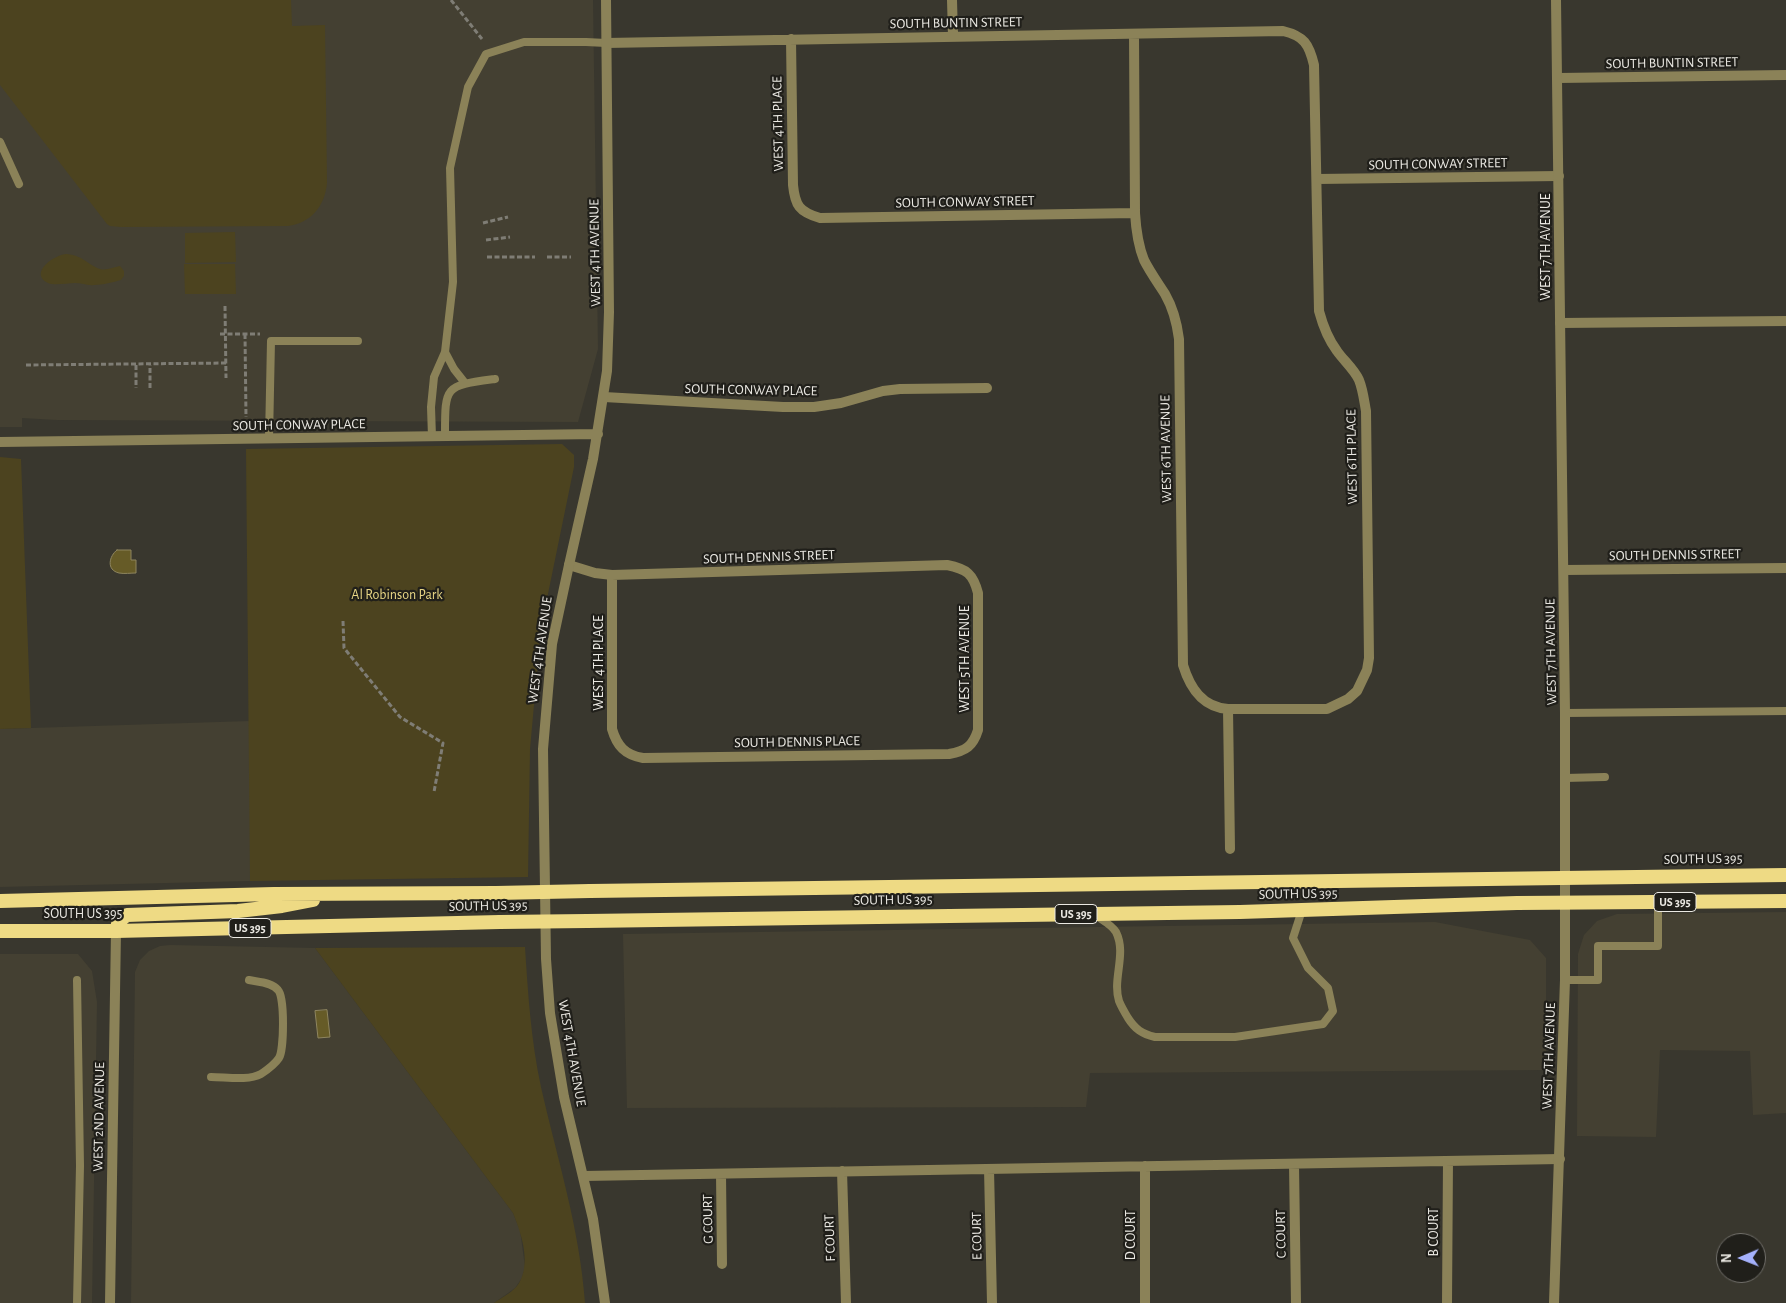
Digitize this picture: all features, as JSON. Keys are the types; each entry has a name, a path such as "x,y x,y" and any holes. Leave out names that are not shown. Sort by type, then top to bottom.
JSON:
{"highway":[{"name":"SOUTH US 395","path":"0,901 346,894 1786,874"},
{"path":"116,931 119,921 127,915 257,910 346,894"},
{"name":"SOUTH US 395","path":"0,931 116,931 500,922 1093,914 1517,903 1786,901"}],"street":[{"name":"WEST 4TH AVENUE","path":"604,1303 598,1246 584,1176 564,1097 550,1013 546,959 543,749 552,644 598,434 604,397 609,343 606,0"},
{"path":"952,0 953,36"},
{"name":"WEST 7TH AVENUE","path":"1554,1303 1565,980 1566,713 1556,0"},
{"name":"SOUTH BUNTIN STREET","path":"606,43 1283,31 1295,34 1304,40"},
{"name":"WEST 6TH AVENUE","path":"1134,34 1135,214 1140,248 1166,296 1175,318 1178,332 1183,665 1192,687 1199,697 1208,704 1228,709"},
{"name":"WEST 4TH PLACE","path":"791,39 793,185 794,197 799,207"},
{"name":"WEST 6TH PLACE","path":"1228,709 1327,709 1348,699 1357,691 1367,670 1369,658 1366,411 1364,394 1358,378 1337,352 1323,327 1319,311 1314,65 1311,52 1304,40"},
{"name":"SOUTH BUNTIN STREET","path":"1558,78 1786,75"},
{"name":"SOUTH CONWAY STREET","path":"1317,179 1559,176"},
{"name":"SOUTH CONWAY STREET","path":"799,207 809,215 820,218 1135,214"},
{"path":"1560,323 1786,321"},
{"name":"SOUTH CONWAY PLACE","path":"604,397 814,407 840,403 882,391 900,389 986,388"},
{"name":"SOUTH CONWAY PLACE","path":"0,442 598,434"},
{"name":"SOUTH DENNIS STREET","path":"569,565 595,573 612,575 947,565 958,567 969,573"},
{"name":"SOUTH DENNIS STREET","path":"1564,570 1786,568"},
{"name":"WEST 5TH AVENUE","path":"969,573 975,581 978,592 978,730 972,744"},
{"name":"WEST 4TH PLACE","path":"612,575 612,728 615,740 622,749"},
{"path":"1228,709 1230,849"},
{"name":"SOUTH DENNIS PLACE","path":"622,749 632,756 643,758 949,754 961,752 972,744"},
{"name":"WEST 2ND AVENUE","path":"110,1303 116,931"},
{"path":"584,1176 1560,1159"},
{"name":"B COURT","path":"1447,1303 1448,1161"},
{"name":"C COURT","path":"1294,1164 1296,1303"},
{"name":"D COURT","path":"1144,1166 1145,1303"},
{"name":"E COURT","path":"989,1169 992,1303"},
{"name":"F COURT","path":"842,1172 846,1303"},
{"name":"G COURT","path":"721,1174 722,1264"}],"lane":[{"path":"432,437 431,407 434,377 445,352 453,282 450,168 468,87 486,54 524,42 606,43"},
{"path":"0,142 19,184"},
{"path":"269,439 271,341 358,341"},
{"path":"445,352 454,370 465,383"},
{"path":"445,437 445,404 450,390 465,383 495,379"},
{"path":"1566,713 1786,711"},
{"path":"1565,778 1605,777"},
{"path":"1565,980 1598,980 1598,946 1658,946 1658,902"},
{"path":"1093,914 1116,931 1119,942 1120,964 1119,1000 1134,1026 1142,1034 1155,1037 1235,1037 1323,1024 1333,1011 1328,988 1308,968 1293,938 1302,910"},
{"path":"77,980 80,1166 77,1303"},
{"path":"211,1077 251,1077 260,1074 280,1058 282,1049 282,999 279,990 268,984 249,980"}],"path":[{"path":"451,0 482,39"},
{"path":"483,223 508,218"},
{"path":"486,240 510,236"},
{"path":"487,257 535,257"},
{"path":"547,257 571,257"},
{"path":"225,306 226,378"},
{"path":"220,334 260,334"},
{"path":"245,334 246,417"},
{"path":"26,366 226,363"},
{"path":"136,365 136,388"},
{"path":"150,365 150,388"},
{"path":"343,621 344,648 400,717 443,744 434,792"}],"shaded area":[{"path":"0,0 593,0 598,349 578,422 57,420 22,418 22,427 0,427"},
{"path":"117,550 131,550 131,560 136,560 136,573 119,573 112,569 111,559"},
{"path":"250,721 250,881 0,887 0,729"},
{"path":"1786,912 1786,1113 1753,1115 1750,1051 1660,1050 1656,1137 1577,1136 1578,954 1584,935 1597,921 1617,914"},
{"path":"1435,922 1530,940 1546,958 1546,1070 1090,1073 1086,1107 627,1108 623,934"},
{"path":"160,946 315,948 513,1213 520,1230 525,1267 522,1278 515,1288 494,1303 131,1303 135,972 140,960 149,951"},
{"path":"0,954 78,954 92,971 97,1002 92,1303 0,1303"},
{"path":"327,1010 330,1037 318,1038 315,1011"}],"green space":[{"path":"0,0 291,0 292,26 325,25 327,183 320,206 304,221 288,226 110,226 0,85"},
{"path":"235,232 236,262 185,263 185,233"},
{"path":"67,254 78,257 100,269 120,266 124,271 124,276 121,280 104,284 48,283 43,279 42,269 56,257"},
{"path":"184,264 235,264 236,294 185,294"},
{"name":"Al Robinson Park","path":"562,444 574,455 574,467 541,628 530,749 528,877 250,881 246,449"},
{"path":"0,457 21,459 31,728 0,729"},
{"path":"525,947 530,1017 535,1052 541,1087 573,1221 585,1303 494,1303 517,1286 522,1278 524,1269 524,1250 520,1231 513,1213 315,948"}]}
